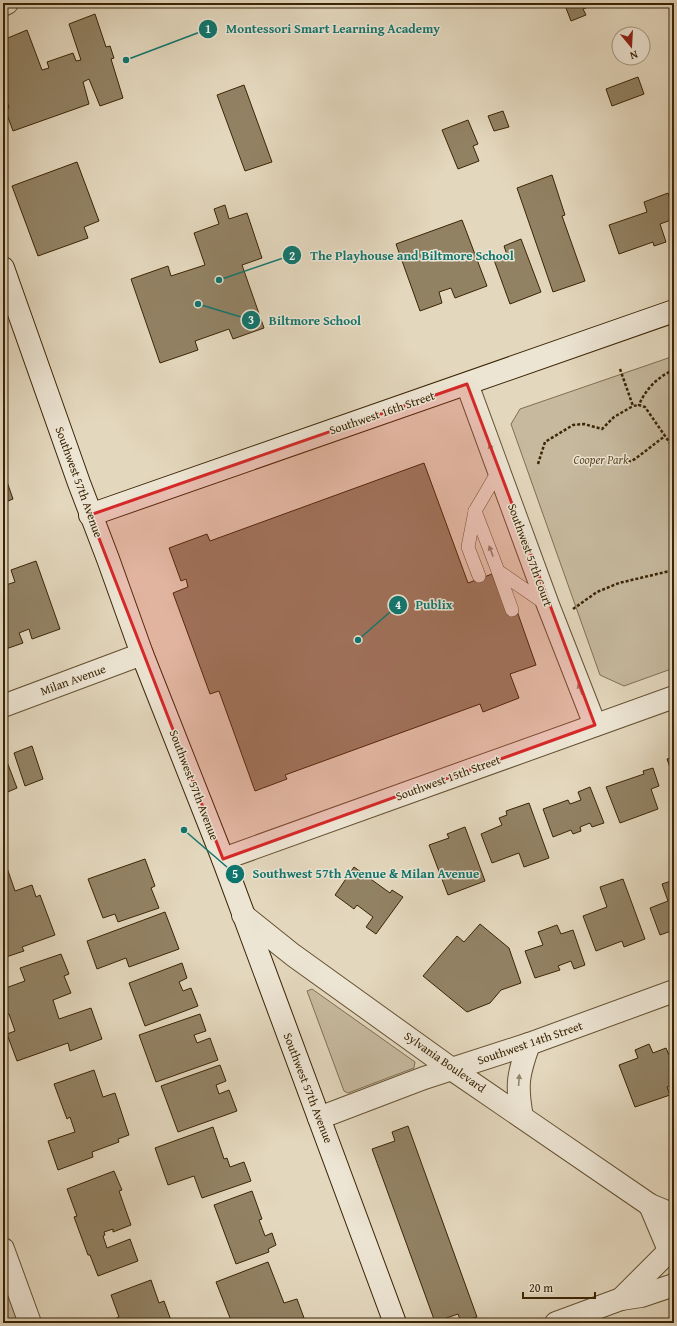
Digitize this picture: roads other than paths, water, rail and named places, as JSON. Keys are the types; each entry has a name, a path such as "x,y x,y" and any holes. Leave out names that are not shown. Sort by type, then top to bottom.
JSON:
{"street":[{"path":"3,4 7,3"},
{"name":"Southwest 57th Avenue","path":"3,268 90,515 108,559 142,654 223,859 395,1323"},
{"name":"Southwest 16th Street","path":"90,515 674,311"},
{"name":"Southwest 57th Court","path":"467,384 550,612 595,725"},
{"name":"Milan Avenue","path":"3,706 142,654"},
{"name":"Southwest 15th Street","path":"223,859 674,697"},
{"name":"Sylvania Boulevard","path":"243,915 293,955 453,1070 650,1205 674,1215"},
{"name":"Southwest 14th Street","path":"319,1118 424,1078 453,1070 529,1044 674,991"},
{"path":"522,1117 518,1097 518,1079 521,1064 529,1044"},
{"path":"621,1299 663,1257 673,1252 666,1243 650,1205"},
{"path":"3,1249 30,1323"},
{"path":"556,1323 621,1299 641,1296 674,1285"}],"lane":[{"path":"479,576 468,547 475,511 498,470"},
{"path":"475,511 512,610"},
{"path":"498,571 550,612"}],"place":[{"name":"Montessori Smart Learning Academy","path":"126,60"},
{"name":"The Playhouse and Biltmore School","path":"219,280"},
{"name":"Biltmore School","path":"198,304"},
{"name":"Publix","path":"358,640"},
{"name":"Southwest 57th Avenue & Milan Avenue","path":"184,830"}],"park label":[{"name":"Cooper Park","path":"601,460"}]}
